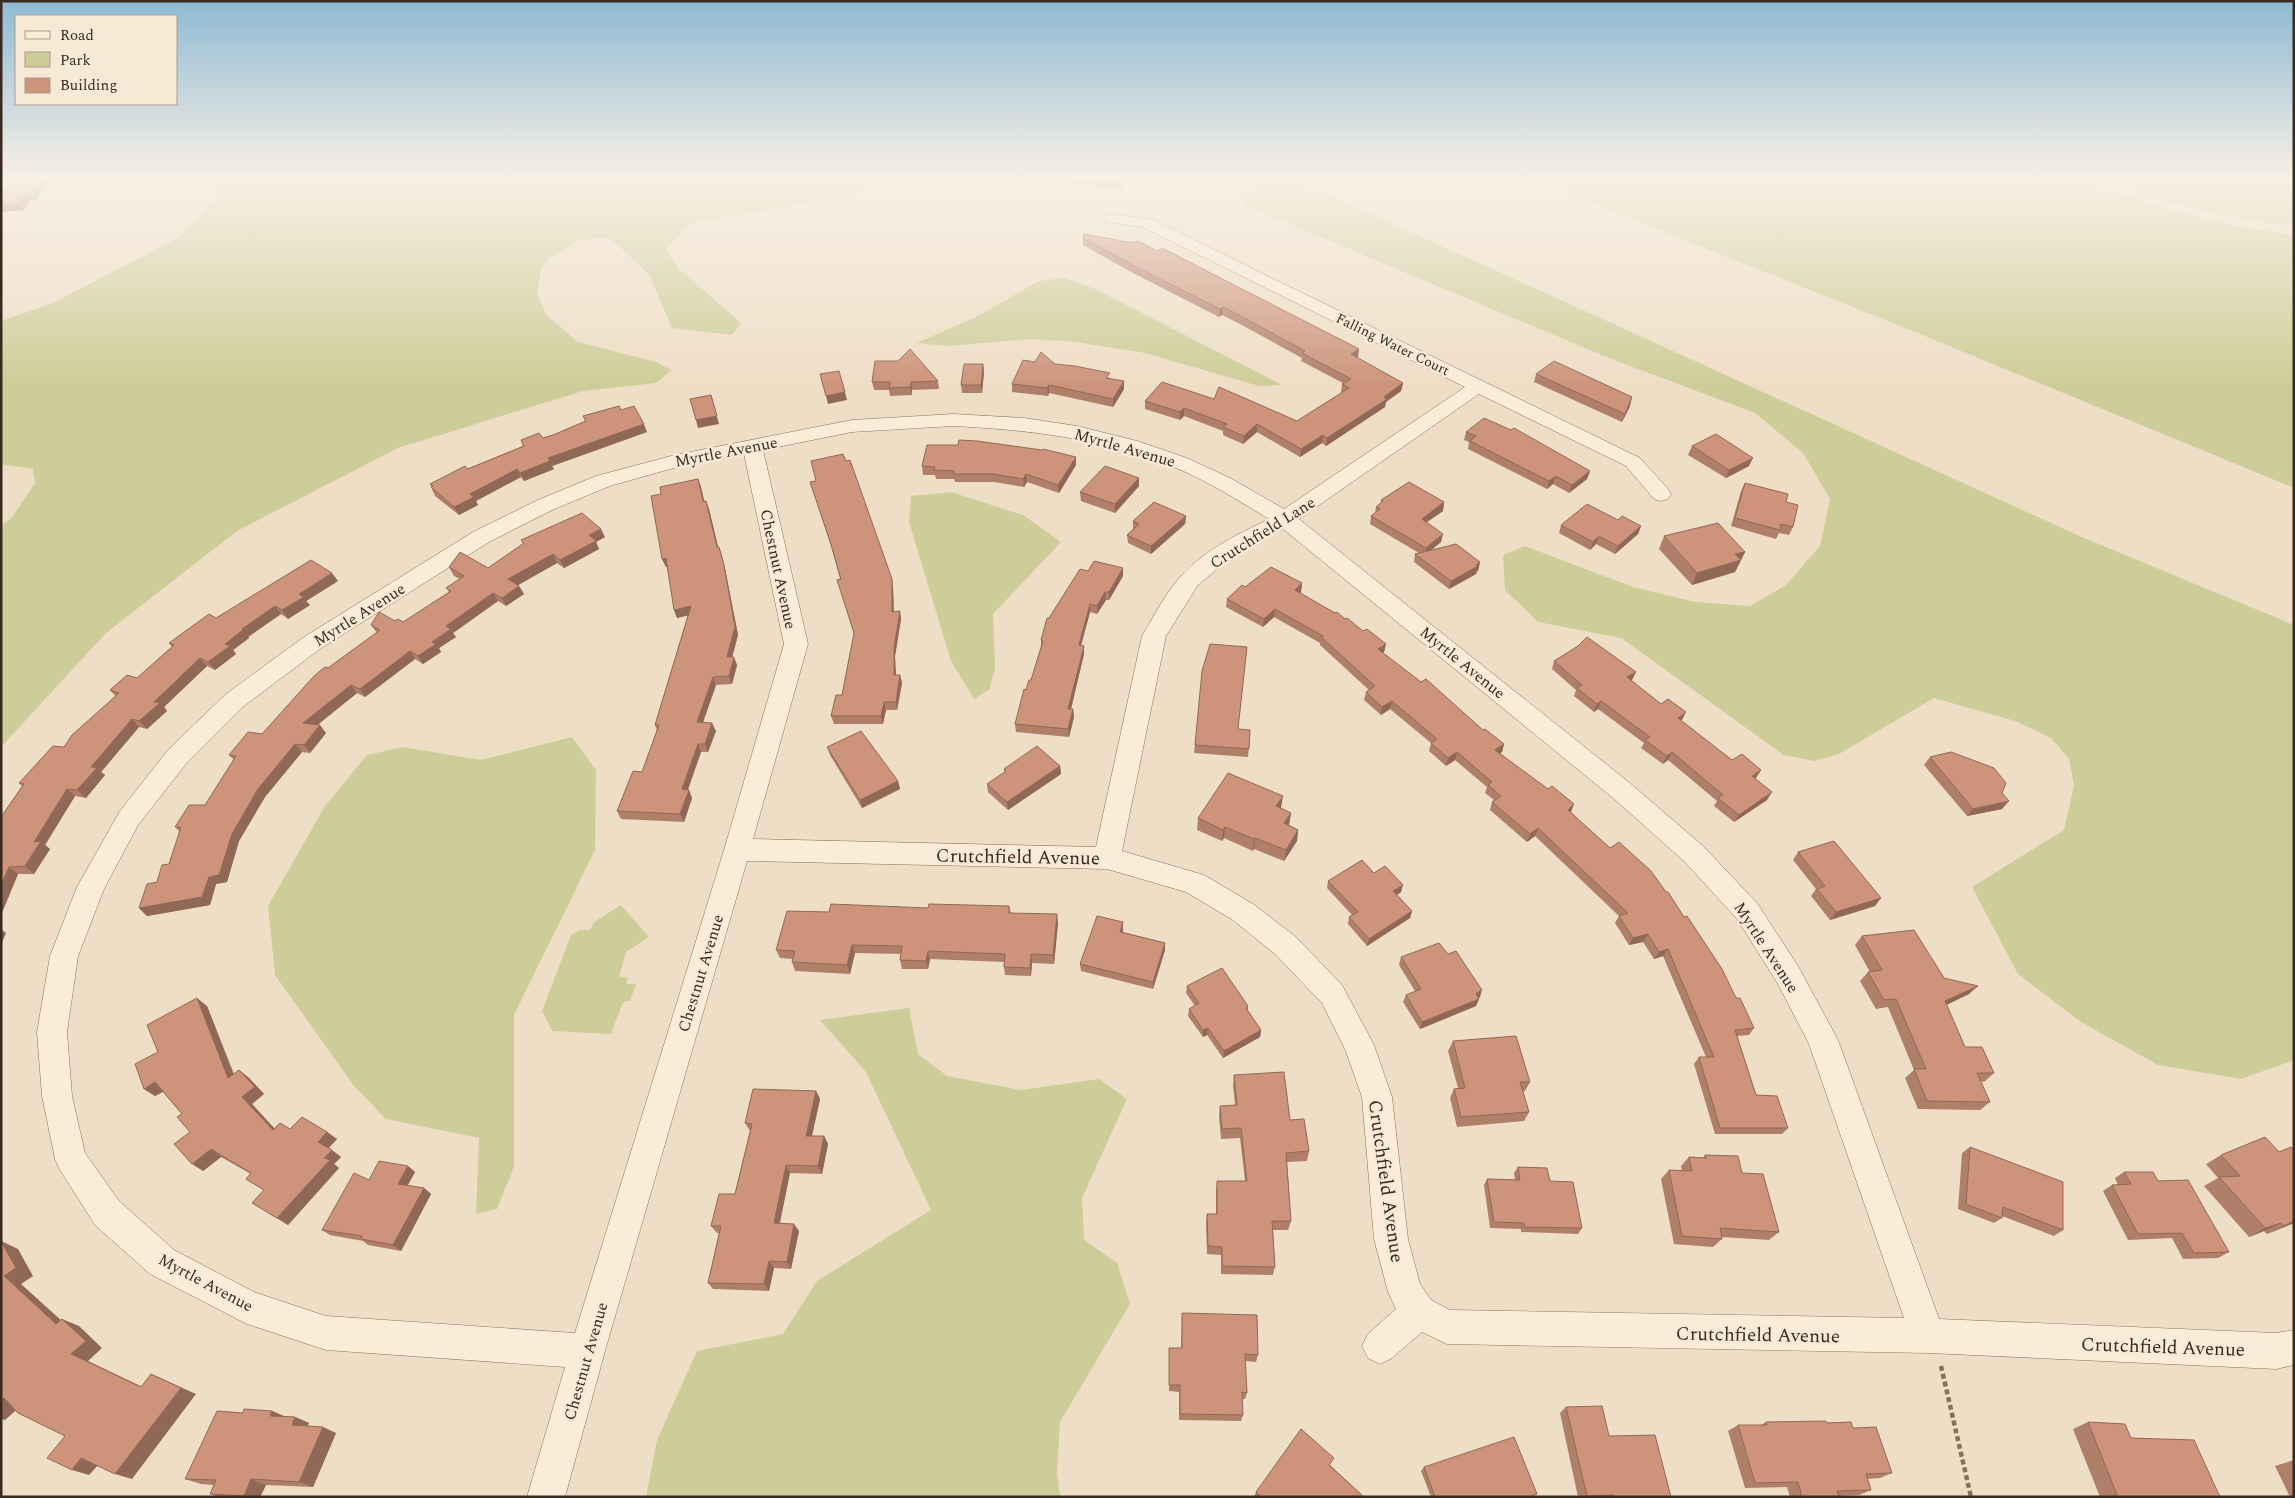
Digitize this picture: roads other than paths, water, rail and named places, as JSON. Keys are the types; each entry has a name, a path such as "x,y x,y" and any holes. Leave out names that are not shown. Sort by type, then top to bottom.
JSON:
{"street":[{"name":"Falling Water Court","path":"1196,247 1633,462 1661,494"},
{"name":"Crutchfield Lane","path":"1107,858 1142,681 1154,636 1167,613 1190,580 1226,550 1285,519 1478,386"},
{"name":"Myrtle Avenue","path":"587,1351 326,1333 247,1307 162,1262 107,1213 71,1159 56,1096 52,1032 64,956 91,887 129,818 178,757 235,700 312,643 481,537 545,505 603,481 675,461 852,426 954,420 1024,424 1077,432 1130,446 1180,462 1222,483 1285,519 1622,791 1694,854 1747,911 1788,975 1823,1040 1928,1336"},
{"name":"Chestnut Avenue","path":"546,1497 587,1351 737,850 796,644 752,446"},
{"name":"Crutchfield Avenue","path":"737,850 1107,858 1194,883 1243,912 1286,946 1332,994 1359,1046 1377,1097 1391,1239 1406,1292 1419,1312 1447,1327 1928,1336 2276,1350 2294,1346"},
{"path":"1380,1346 1419,1312"}]}
